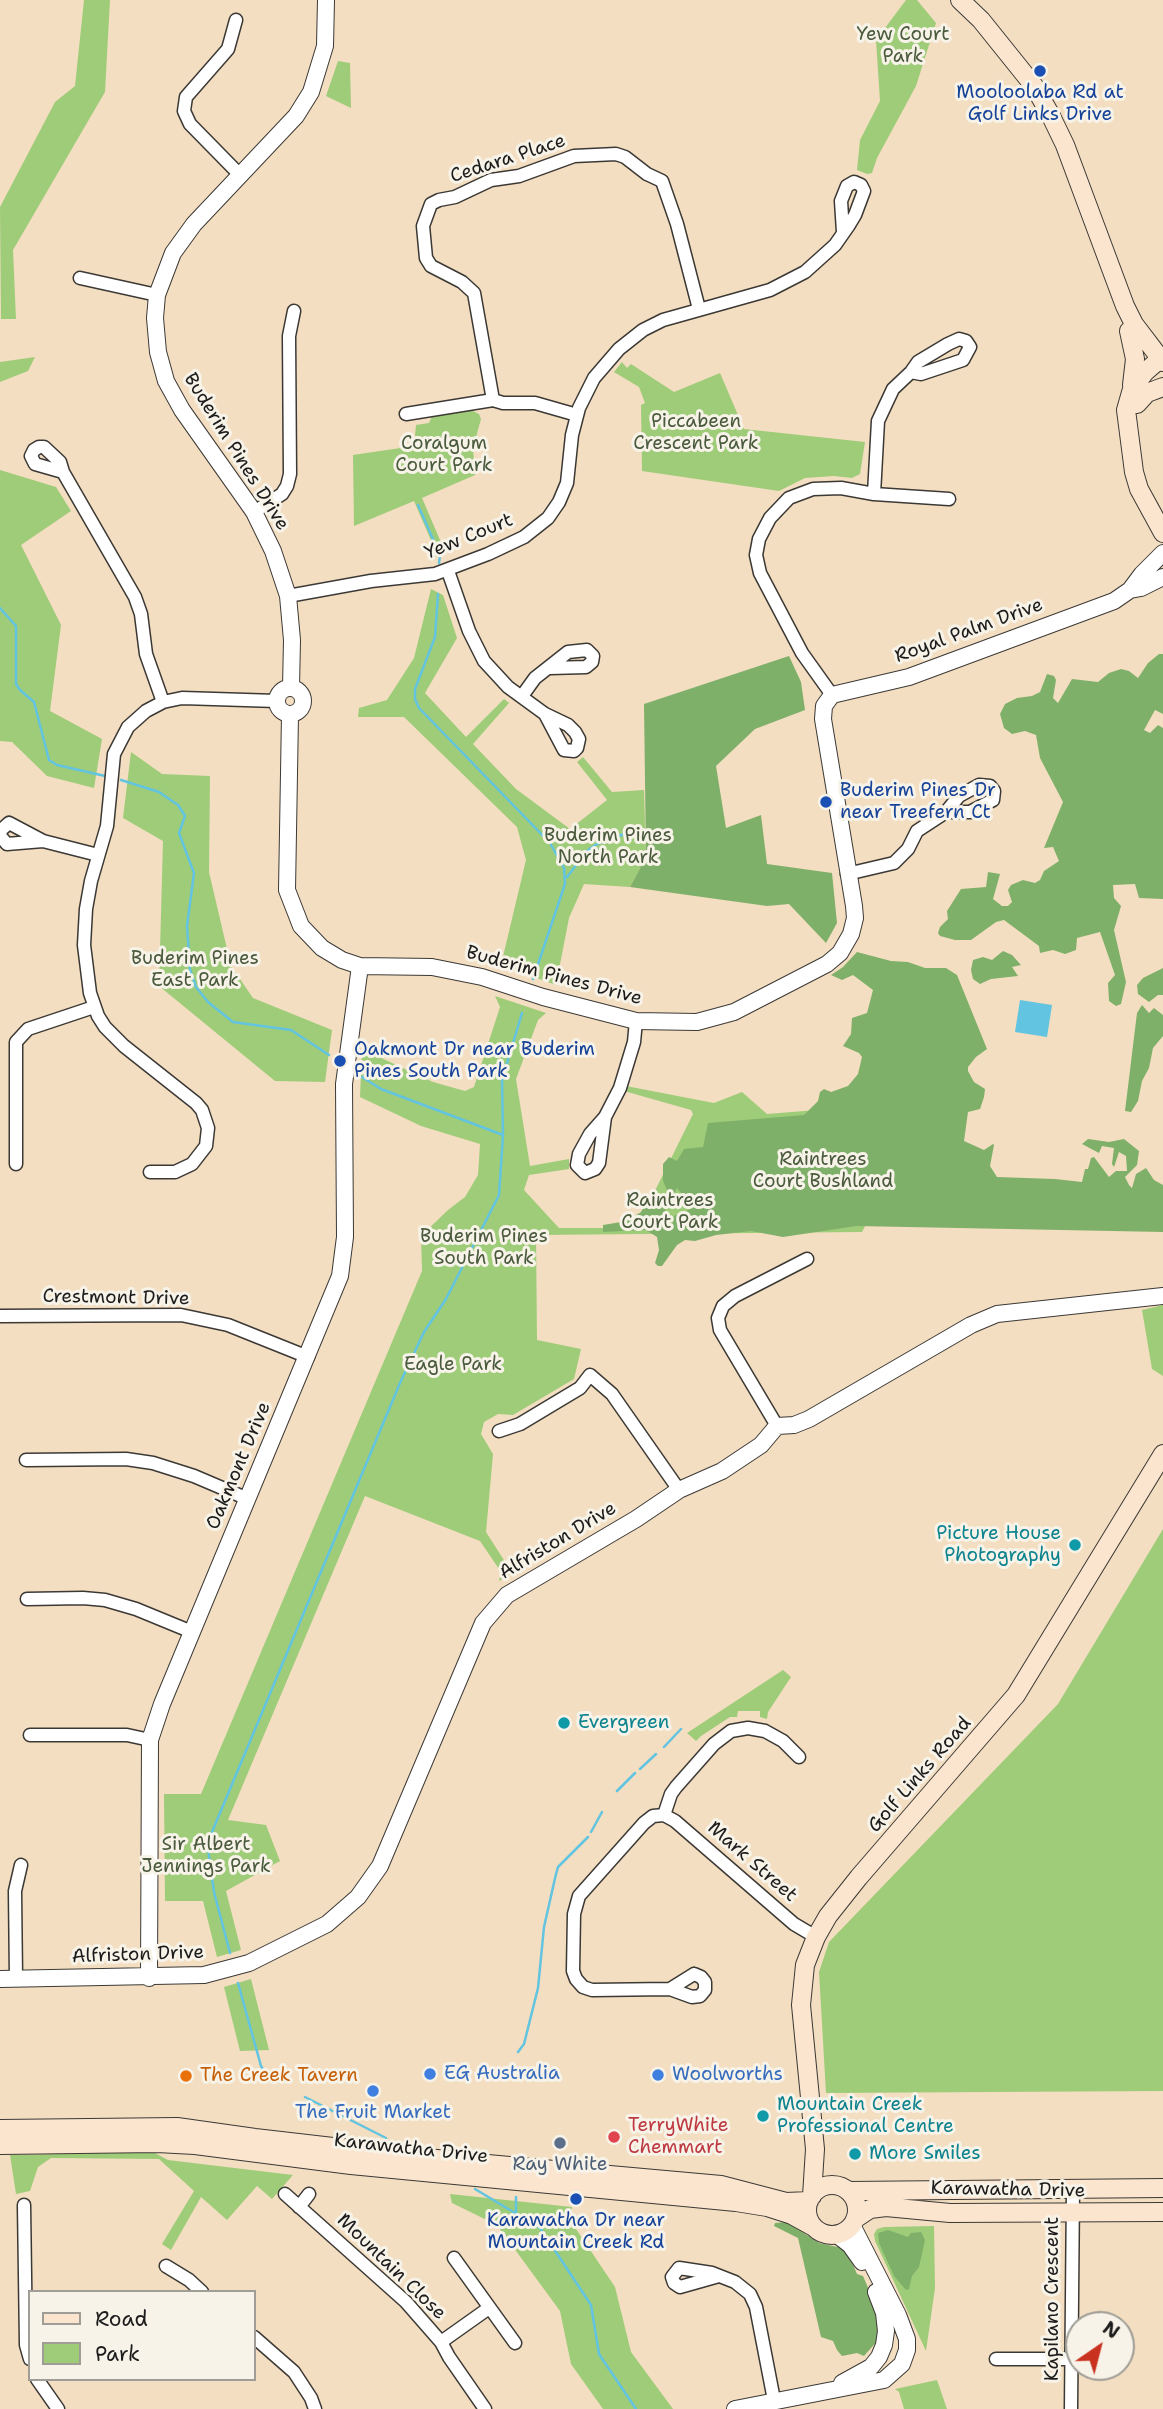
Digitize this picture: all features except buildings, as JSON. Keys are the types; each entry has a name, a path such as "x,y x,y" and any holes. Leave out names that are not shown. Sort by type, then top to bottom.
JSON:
{"main road":[{"path":"960,0 986,26 1034,86 1065,145 1125,306 1160,369"},
{"path":"1089,212 1111,296 1129,331 1160,369"},
{"path":"1129,331 1135,359 1134,396"},
{"path":"1160,369 1134,396 1126,410 1134,472 1150,511 1163,533"},
{"name":"Golf Links Road","path":"810,2198 815,2149 801,2005 805,1965 816,1937 828,1916 859,1877 1016,1695 1163,1454"},
{"name":"Karawatha Drive","path":"0,2129 177,2127 396,2154 464,2176 736,2202 767,2207 812,2225"},
{"name":"Karawatha Drive","path":"0,2145 177,2144 709,2184 786,2202 810,2198"},
{"name":"Golf Links Road","path":"815,2149 840,2188"},
{"path":"824,2187 840,2188 856,2204 848,2226 824,2234 812,2225 807,2213 810,2198 824,2187"},
{"name":"Karawatha Drive","path":"840,2188 1163,2188"},
{"name":"Karawatha Drive","path":"848,2226 873,2208 886,2207 950,2213 1163,2212"}],"street":[{"name":"Buderim Pines Drive","path":"291,688 292,639 288,596 273,551 254,512 182,410 166,381 158,352 155,318 157,295 173,253 194,224 296,116 311,92 325,46 326,0"},
{"path":"236,20 228,49 186,97 184,111 190,124 240,175"},
{"name":"Cedara Place","path":"493,400 474,293 462,282 431,266 426,258 423,226 431,204 439,200 455,197 491,180 519,177 574,156 616,154 634,161 647,174 663,181 699,309"},
{"name":"Yew Court","path":"288,596 448,570 524,537 548,518 559,502 567,483 577,415 590,385 619,349 649,327 788,282 816,264 843,232"},
{"path":"80,278 157,295"},
{"path":"254,512 282,494 290,474 289,336 294,312"},
{"path":"874,494 878,421 893,389 911,372"},
{"path":"406,414 493,400 503,403 535,403 577,415"},
{"path":"63,472 139,606 146,654 163,702"},
{"path":"832,695 802,653 760,573 756,555 770,518 789,498 813,489 841,488 874,494 949,499"},
{"name":"Royal Palm Drive","path":"832,695 909,677 1114,601 1130,590 1163,553"},
{"path":"448,570 478,652 500,679 545,715"},
{"name":"Royal Palm Drive","path":"1130,590 1141,588 1163,577"},
{"path":"522,696 535,678 550,668"},
{"path":"291,688 302,694 304,702 298,713 290,715 282,712 277,701 283,690 291,688"},
{"name":"Buderim Pines Drive","path":"290,715 286,876 290,901 301,926 314,942 333,956 360,966 432,967 482,977 543,997 636,1021 697,1022 734,1012 827,964 840,953 851,934 855,918 823,719 824,706 832,695"},
{"path":"150,1172 175,1172 186,1168 198,1159 206,1146 208,1136 206,1118 197,1103 113,1037 94,1007 85,963 84,928 88,896 109,813 112,765 117,745 136,719 163,702 182,698 277,701"},
{"path":"847,874 894,863 908,849 917,831 946,812"},
{"path":"43,841 7,844 0,836 1,830 9,823 43,841 98,855"},
{"name":"Oakmont Drive","path":"149,1978 150,1741 158,1713 334,1293 343,1262 344,1084 360,966"},
{"path":"16,1164 16,1042 28,1029 94,1007"},
{"path":"605,1117 626,1070 634,1042 636,1021"},
{"path":"807,1259 735,1296 723,1306 718,1318 720,1330 778,1426 794,1425 809,1419 971,1325 997,1314 1163,1296"},
{"name":"Crestmont Drive","path":"0,1316 181,1315 228,1325 308,1357"},
{"path":"499,1431 520,1424 580,1388 590,1376 612,1394 679,1490"},
{"name":"Alfriston Drive","path":"8,1979 204,1975 249,1963 327,1924 366,1887 387,1852 408,1795 427,1759 436,1731 488,1615 507,1595 636,1519 679,1490 733,1464 761,1445 778,1426"},
{"path":"26,1460 126,1460 153,1463 194,1476 248,1499"},
{"path":"27,1599 105,1600 136,1609 192,1632"},
{"path":"670,1989 592,1990 583,1987 573,1971 573,1914 579,1896 645,1823 653,1816 664,1815 676,1787 714,1744 731,1731 748,1728 765,1731 783,1741 799,1757"},
{"path":"30,1735 127,1735 150,1741"},
{"name":"Mark Street","path":"664,1815 675,1821 794,1924 816,1937"},
{"path":"8,1979 15,1891 21,1865"},
{"name":"Kapilano Crescent","path":"1072,2311 1073,2188"},
{"name":"Mountain Close","path":"285,2194 406,2302 441,2342 485,2409"},
{"path":"299,2207 309,2194"},
{"path":"24,2205 28,2352"},
{"path":"827,2389 884,2380 902,2364 907,2350 907,2339 898,2315 848,2226"},
{"path":"735,2409 784,2402 827,2389 856,2377 880,2357 886,2331 884,2313 869,2273 850,2245 848,2226"},
{"path":"454,2258 515,2343"},
{"path":"166,2266 200,2290"},
{"path":"719,2276 735,2282 750,2294 784,2402"},
{"path":"441,2342 489,2308"},
{"path":"256,2339 294,2372 315,2409"},
{"path":"996,2360 1065,2359"},
{"path":"38,2381 58,2409"},
{"name":"Kapilano Crescent","path":"1071,2409 1072,2381"}],"green space":[{"path":"84,0 110,0 105,92 13,250 16,319 1,319 0,207 55,102 75,86"},
{"name":"Yew Court Park","path":"906,0 917,0 936,23 916,86 877,158 872,173 867,174 857,170 860,140 880,101 876,40"},
{"path":"338,61 350,63 351,108 326,96"},
{"path":"35,357 28,371 0,382 0,362"},
{"name":"Piccabeen Crescent Park","path":"622,362 627,368 631,364 674,392 720,373 744,429 865,442 860,474 852,478 805,478 779,491 642,471 641,405 645,403 639,387 614,372"},
{"name":"Coralgum Court Park","path":"471,410 479,414 481,419 473,448 475,475 422,498 446,554 434,557 436,552 414,501 354,526 353,455 414,446 416,425 429,423 432,416"},
{"path":"0,470 56,487 71,511 21,545 61,625 50,711 102,739 94,788 47,776 12,742 0,741"},
{"name":"Buderim Pines North Park","path":"431,589 443,595 457,638 425,693 466,737 504,699 509,703 473,744 516,789 570,829 607,800 577,762 583,757 612,792 644,790 646,857 630,887 584,884 569,918 556,985 501,965 526,860 517,827 404,717 358,717 359,708 387,700 414,658"},
{"path":"1163,654 1163,714 1155,710 1144,730 1150,733 1158,725 1163,728 1163,899 1139,898 1135,884 1113,885 1114,898 1121,906 1114,930 1126,982 1121,1004 1116,1006 1109,1001 1108,983 1115,975 1100,932 1077,938 1076,950 1065,954 1053,950 1040,953 1039,946 1004,920 996,922 971,940 940,936 940,927 948,919 947,911 961,889 986,887 988,872 1000,874 993,899 1002,906 1008,906 1012,902 1008,890 1011,885 1023,880 1035,883 1040,880 1044,871 1059,861 1053,847 1044,848 1063,802 1040,758 1036,735 1025,731 1012,734 1004,728 1000,714 1005,704 1040,692 1047,674 1054,676 1056,680 1053,698 1058,703 1072,679 1098,682 1109,673 1121,669 1138,678 1148,663"},
{"path":"789,656 801,682 805,710 755,729 716,766 726,828 761,815 767,864 832,873 837,923 826,943 789,904 767,906 630,887 646,857 644,704"},
{"name":"Buderim Pines East Park","path":"131,752 162,774 210,776 209,872 231,966 253,998 332,1030 325,1082 275,1081 159,986 163,841 123,818"},
{"path":"1003,951 1012,955 1021,965 1012,967 1018,976 991,979 980,984 973,979 973,960 983,957 992,960"},
{"name":"Raintrees Court Bushland","path":"857,952 925,968 946,968 957,975 987,1049 968,1067 974,1082 985,1089 980,1109 968,1112 964,1141 984,1150 994,1145 990,1166 997,1177 1082,1182 1085,1169 1088,1169 1091,1158 1094,1157 1109,1177 1116,1171 1127,1171 1126,1156 1119,1152 1114,1167 1114,1148 1102,1146 1099,1153 1082,1144 1088,1139 1109,1142 1124,1139 1139,1151 1137,1165 1125,1177 1129,1185 1132,1188 1136,1174 1146,1168 1154,1180 1163,1185 1163,1232 856,1226 783,1237 751,1231 716,1235 695,1241 685,1240 677,1245 662,1266 658,1266 655,1263 659,1250 657,1237 646,1230 603,1232 603,1225 627,1221 641,1212 653,1191 664,1202 666,1216 662,1224 673,1223 674,1216 693,1208 677,1188 671,1199 663,1181 663,1164 669,1157 677,1161 684,1149 703,1147 708,1123 804,1115 818,1101 820,1092 824,1089 831,1092 848,1086 858,1074 862,1057 843,1046 851,1034 852,1018 867,1013 873,990 853,975 842,980 831,975"},
{"path":"857,960 895,988 934,1090 862,1232 536,1235 537,1340 581,1349 574,1379 513,1415 498,1414 484,1422 481,1434 493,1454 486,1532 509,1568 518,1570 499,1581 501,1572 480,1541 365,1496 228,1820 266,1825 280,1861 226,1891 241,1950 217,1957 203,1901 165,1901 164,1794 201,1794 422,1271 421,1236 465,1197 478,1175 480,1144 421,1126 360,1097 362,1049 433,1082 465,1091 474,1087 500,1007 495,996 546,1013 538,1020 516,1079 530,1166 569,1159 569,1169 529,1175 524,1190 559,1228 615,1228 622,1220 643,1215 693,1114 691,1110 624,1091 626,1086 714,1103 742,1092 767,1114 829,1109 877,1069 867,1030 883,987 854,965"},
{"path":"1163,968 1163,995 1158,995 1149,1002 1138,994 1137,985 1143,978"},
{"path":"1142,1005 1149,1013 1154,1008 1163,1015 1163,1036 1153,1048 1138,1101 1131,1112 1125,1111 1137,1013"},
{"path":"1163,1305 1163,1376 1152,1369 1142,1310"},
{"path":"1163,1529 1163,2091 826,2093 819,1972 829,1942 1058,1704"},
{"path":"783,1670 791,1677 768,1712 767,1719 760,1717 760,1711 738,1711 737,1717 730,1717 696,1741 687,1733"},
{"path":"251,1979 269,2050 240,2051 224,1987"},
{"path":"153,2152 168,2160 293,2175 272,2199 257,2186 227,2220 201,2197 171,2250 162,2244 194,2191 159,2159 51,2158 38,2167 30,2191 16,2194 10,2155"},
{"path":"450,2194 572,2207 570,2220 615,2287 631,2352 673,2409 603,2409 571,2364 560,2311 497,2225 452,2203"},
{"path":"787,2222 819,2243 842,2248 857,2274 863,2276 882,2320 879,2339 864,2356 857,2353 842,2356 833,2341 821,2337 798,2238 774,2226 775,2223"},
{"path":"934,2226 935,2288 926,2351 874,2234 877,2229 884,2227"},
{"path":"888,2230 908,2237 911,2233 921,2232 925,2240 919,2267 912,2276 909,2289 906,2290 894,2276 879,2243 878,2233"},
{"path":"937,2380 947,2409 904,2409 899,2392 895,2389"}],"water":[{"path":"1020,1000 1052,1005 1047,1037 1015,1032"}],"waterway":[{"path":"418,505 440,555 439,563"},
{"path":"438,594 435,637 415,689 419,708 550,843 564,868 565,884 533,979"},
{"path":"0,608 16,626 16,684 34,702 49,760 57,765 105,776"},
{"path":"121,780 159,792 178,805 185,816 179,833 194,873 187,926 190,970 196,987 208,1002 233,1022 291,1030 329,1055"},
{"path":"567,877 587,851 597,844 627,833"},
{"path":"230,1953 214,1892 208,1849 212,1832 400,1383 424,1332 446,1299 499,1195 503,1135 502,1080 522,1013"},
{"path":"362,1077 381,1089 503,1135"},
{"path":"664,1747 681,1729"},
{"path":"640,1769 656,1754"},
{"path":"617,1791 635,1773"},
{"path":"591,1832 602,1812"},
{"path":"518,2052 524,2044 538,1988 544,1927 558,1867 588,1837"},
{"path":"238,1983 261,2066 278,2082"},
{"path":"305,2097 386,2138"},
{"path":"475,2189 540,2228 591,2305 599,2354 636,2409"},
{"path":"516,2197 516,2215"}],"place":[{"name":"Mooloolaba Rd at Golf Links Drive","path":"1040,71"},
{"name":"Buderim Pines Dr near Treefern Ct","path":"826,802"},
{"name":"Oakmont Dr near Buderim Pines South Park","path":"340,1061"},
{"name":"Picture House Photography","path":"1075,1545"},
{"name":"Evergreen","path":"564,1723"},
{"name":"EG Australia","path":"430,2074"},
{"name":"Woolworths","path":"658,2075"},
{"name":"The Creek Tavern","path":"186,2076"},
{"name":"The Fruit Market","path":"373,2091"},
{"name":"Mountain Creek Professional Centre","path":"763,2116"},
{"name":"TerryWhite Chemmart","path":"614,2137"},
{"name":"Ray White","path":"560,2143"},
{"name":"More Smiles","path":"855,2154"},
{"name":"Karawatha Dr near Mountain Creek Rd","path":"576,2199"}],"park label":[{"name":"Raintrees Court Park","path":"670,1212"},
{"name":"Buderim Pines South Park","path":"484,1248"},
{"name":"Eagle Park","path":"453,1365"},
{"name":"Sir Albert Jennings Park","path":"206,1856"}]}
